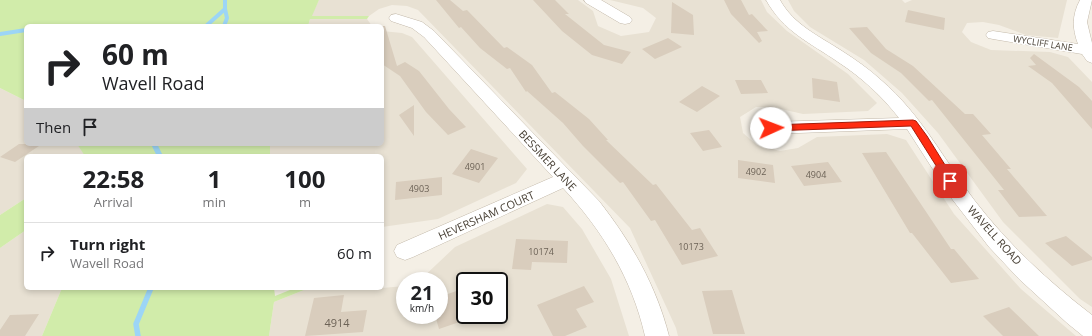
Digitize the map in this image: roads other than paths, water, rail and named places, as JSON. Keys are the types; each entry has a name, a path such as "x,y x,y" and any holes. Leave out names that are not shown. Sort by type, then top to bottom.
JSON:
{"street":[{"path":"591,0 625,20"},
{"name":"WAVELL ROAD","path":"773,0 778,9 790,23 870,78 896,102 913,123 969,208 997,241 1034,279 1092,329"},
{"path":"1087,0 1082,9 1080,19 1082,36 1091,53"},
{"name":"BESSMER LANE","path":"396,18 417,25 429,34 566,179 606,224 632,264 646,298 657,336"},
{"name":"WYCLIFF LANE","path":"993,35 1091,53"},
{"path":"771,128 913,123"},
{"name":"HEVERSHAM COURT","path":"405,251 566,179"}],"waterway":[{"path":"225,0 225,9"},
{"path":"208,24 225,9"},
{"path":"225,9 227,18 225,24"},
{"path":"0,34 24,30"},
{"path":"155,146 159,154"},
{"path":"138,336 136,324 150,290"}]}
